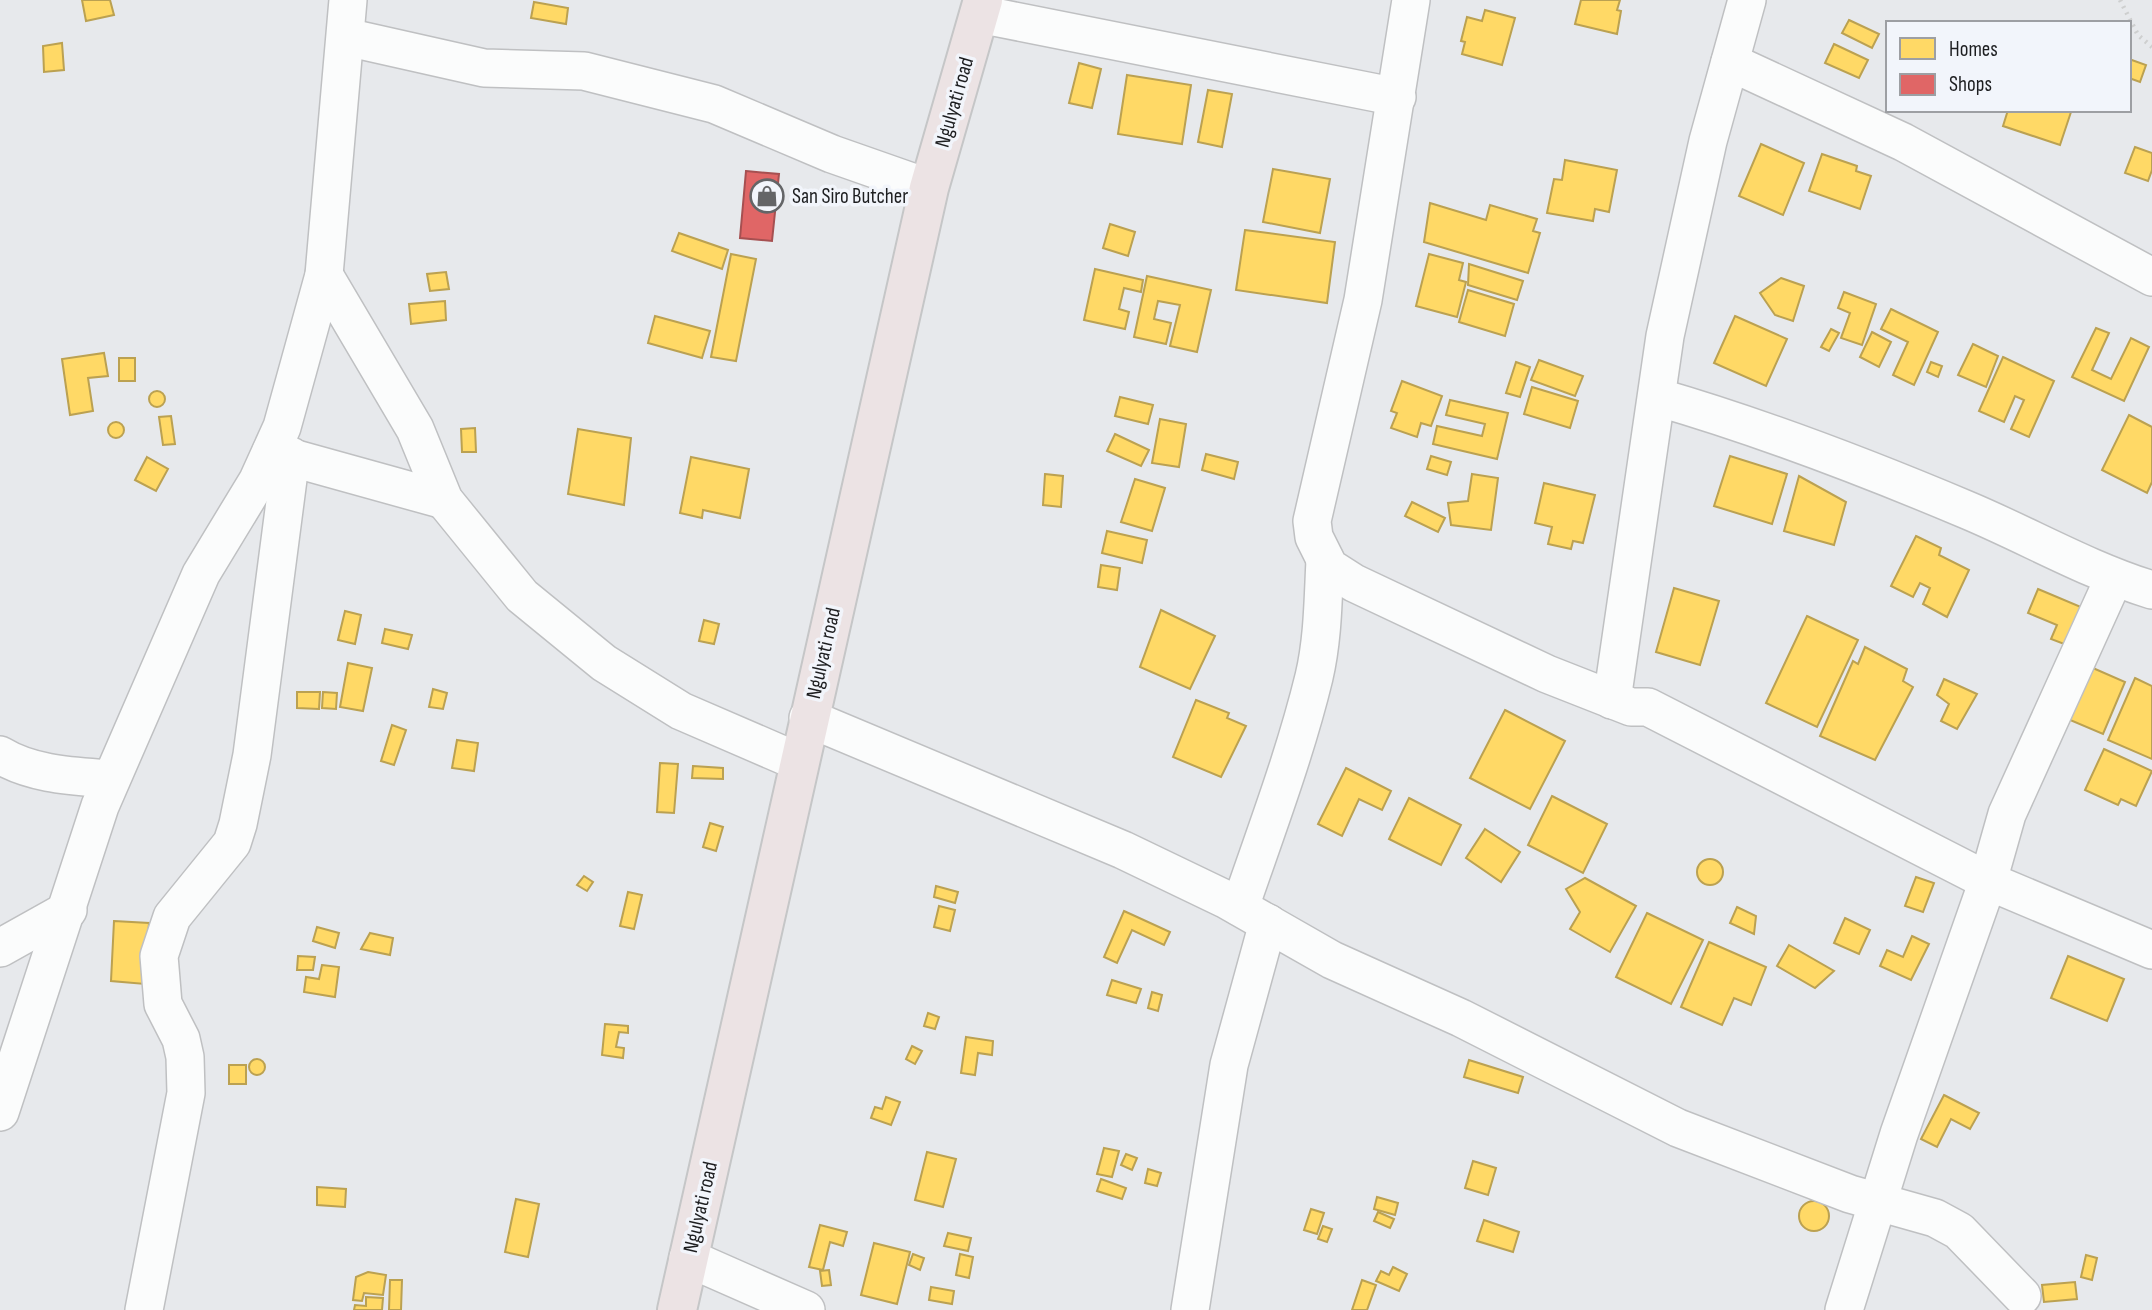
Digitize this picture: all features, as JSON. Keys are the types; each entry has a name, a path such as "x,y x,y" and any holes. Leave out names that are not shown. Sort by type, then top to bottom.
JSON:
{"main road":[{"name":"Ngulyati road","path":"677,1310 929,188 981,7"}],"street":[{"path":"144,1310 187,1093 181,1039 163,1004 159,956 172,917 232,843 253,755 282,426 324,275 348,0"},
{"path":"1410,0 1397,97 1363,300 1312,522 1314,537 1329,567 1411,612 1547,674 1631,708 1648,707 1988,881 2152,950"},
{"path":"1612,700 1665,336 1708,141 1747,0"},
{"path":"981,7 1397,97"},
{"path":"346,37 484,68 584,71 714,104 832,154 929,188"},
{"path":"1730,62 1903,142 2152,277"},
{"path":"324,275 415,429 444,500 522,596 604,663 681,711 799,762"},
{"path":"1657,397 1737,420 1850,460 1969,511 2114,579 2152,590"},
{"path":"281,454 444,500"},
{"path":"0,1112 111,779 201,574 258,480 281,454"},
{"path":"1190,1310 1254,915 1314,676 1322,622 1325,560"},
{"path":"1844,1310 1899,1134 1988,881 2007,814 2114,579"},
{"path":"808,718 1123,850 1254,915 1332,960 1519,1046 1678,1129 1806,1179 1935,1217 1959,1231 2022,1296"},
{"path":"0,755 12,762 61,776 111,779"},
{"path":"6,938 68,910"},
{"path":"688,1258 806,1310"}],"path":[{"path":"2120,0 2131,21"},
{"path":"2131,21 2138,35 2152,47"}],"building: Homes":[{"path":"82,0 110,0 114,15 86,21"},
{"path":"1581,0 1620,0 1617,10 1621,11 1617,34 1575,24"},
{"path":"534,2 568,8 566,24 531,18"},
{"path":"1485,10 1515,18 1502,65 1462,54 1465,42 1461,41 1467,17 1482,21"},
{"path":"1849,20 1879,34 1872,48 1842,33"},
{"path":"62,43 64,70 44,72 43,46"},
{"path":"1834,44 1868,60 1859,78 1825,63"},
{"path":"2131,60 2146,65 2140,82 2131,79"},
{"path":"1079,63 1101,69 1092,108 1069,103"},
{"path":"1127,75 1191,85 1182,144 1118,134"},
{"path":"1208,90 1232,94 1222,147 1198,142"},
{"path":"2007,112 2071,112 2060,145 2003,126"},
{"path":"1761,144 1804,163 1783,215 1739,196"},
{"path":"2135,147 2152,153 2152,170 2148,181 2125,173"},
{"path":"1822,154 1857,166 1856,171 1871,176 1860,209 1809,191"},
{"path":"1565,160 1617,170 1609,212 1595,209 1593,221 1547,213 1554,179 1562,180"},
{"path":"1273,169 1330,179 1320,233 1263,222"},
{"path":"1430,203 1486,220 1490,205 1537,219 1533,231 1540,233 1528,273 1424,242"},
{"path":"1110,224 1135,232 1128,256 1103,248"},
{"path":"1245,230 1335,242 1327,303 1236,290"},
{"path":"679,233 728,250 722,269 672,251"},
{"path":"731,254 756,259 736,361 711,357"},
{"path":"1429,254 1463,263 1459,280 1466,282 1457,317 1416,306"},
{"path":"1469,264 1523,281 1517,300 1468,285"},
{"path":"1095,269 1143,280 1141,292 1124,288 1119,309 1129,312 1125,329 1084,320"},
{"path":"446,272 449,289 430,291 427,274"},
{"path":"1147,276 1211,290 1197,352 1170,346 1180,305 1158,301 1154,319 1171,323 1166,344 1134,337"},
{"path":"1781,278 1804,286 1793,321 1775,315 1760,293"},
{"path":"1468,290 1514,304 1505,336 1459,322"},
{"path":"1844,292 1876,304 1862,345 1841,338 1850,313 1838,308"},
{"path":"445,301 446,320 411,324 409,304"},
{"path":"1891,309 1938,332 1914,385 1893,375 1908,342 1881,329"},
{"path":"655,316 710,331 702,358 648,343"},
{"path":"1735,316 1787,339 1766,386 1714,363"},
{"path":"2096,328 2109,333 2092,370 2111,379 2131,338 2149,347 2124,401 2072,377"},
{"path":"1831,329 1839,333 1829,351 1821,347"},
{"path":"1872,332 1891,342 1879,367 1860,357"},
{"path":"1973,344 1998,356 1986,387 1958,375"},
{"path":"104,353 108,376 88,378 93,411 70,415 62,359"},
{"path":"2003,357 2054,381 2029,437 2011,429 2024,400 2015,396 2004,422 1979,411"},
{"path":"119,358 135,358 135,381 119,381"},
{"path":"1539,360 1583,376 1575,396 1531,380"},
{"path":"1516,362 1530,367 1520,397 1506,393"},
{"path":"1931,362 1942,366 1938,377 1927,372"},
{"path":"1402,381 1442,396 1431,426 1421,423 1417,437 1391,428 1397,413 1391,411"},
{"path":"1532,387 1578,401 1570,428 1524,414"},
{"path":"154,391 160,391 165,399 163,405 154,407 149,402 149,396"},
{"path":"1120,397 1153,405 1148,424 1115,416"},
{"path":"1450,400 1508,413 1497,459 1433,444 1437,426 1482,436 1485,424 1446,415"},
{"path":"2129,415 2152,427 2152,482 2147,493 2102,470"},
{"path":"171,416 175,444 163,445 159,417"},
{"path":"1160,419 1186,424 1179,467 1152,463"},
{"path":"113,422 119,422 124,430 122,436 113,438 108,433 108,427"},
{"path":"475,428 476,452 462,452 461,429"},
{"path":"578,429 631,438 624,505 568,494"},
{"path":"1115,434 1149,450 1141,466 1107,451"},
{"path":"1206,454 1238,462 1234,479 1202,470"},
{"path":"1431,456 1451,462 1447,475 1427,469"},
{"path":"1730,456 1787,474 1772,524 1714,506"},
{"path":"147,457 168,469 156,491 135,480"},
{"path":"691,457 749,469 740,518 703,510 702,518 680,513"},
{"path":"1045,474 1063,476 1061,507 1043,505"},
{"path":"1472,474 1498,478 1491,530 1451,525 1448,503 1468,501"},
{"path":"1799,476 1846,502 1834,545 1784,531"},
{"path":"1135,479 1165,488 1152,531 1121,522"},
{"path":"1544,483 1595,495 1583,543 1573,541 1571,549 1548,544 1552,527 1535,523"},
{"path":"1412,502 1445,518 1438,532 1405,516"},
{"path":"1107,531 1147,540 1142,563 1102,553"},
{"path":"1916,536 1941,548 1939,555 1969,570 1947,617 1923,604 1930,588 1920,583 1913,597 1891,586"},
{"path":"1101,565 1120,568 1117,590 1098,587"},
{"path":"1674,588 1719,601 1700,665 1656,652"},
{"path":"2038,589 2088,610 2072,647 2051,639 2057,625 2028,613"},
{"path":"1161,610 1215,636 1190,689 1140,667"},
{"path":"345,611 361,615 355,644 338,640"},
{"path":"1807,616 1858,640 1817,727 1766,703"},
{"path":"704,620 719,624 714,644 699,641"},
{"path":"385,629 412,635 408,649 382,643"},
{"path":"1865,647 1907,669 1903,681 1913,687 1875,760 1820,736 1853,661 1858,664"},
{"path":"348,663 372,668 363,711 340,707"},
{"path":"2086,665 2125,682 2103,734 2063,717"},
{"path":"2135,678 2152,686 2152,759 2108,740"},
{"path":"1944,679 1977,694 1957,729 1941,721 1949,704 1937,695"},
{"path":"433,689 447,693 443,709 429,707"},
{"path":"297,692 320,692 319,709 297,708"},
{"path":"323,692 337,693 336,709 322,708"},
{"path":"1196,700 1229,713 1227,718 1246,726 1221,777 1173,757"},
{"path":"1505,710 1565,741 1530,809 1470,778"},
{"path":"392,725 406,730 394,765 381,761"},
{"path":"457,740 478,743 474,771 452,768"},
{"path":"2104,749 2152,771 2136,806 2121,799 2118,805 2085,790"},
{"path":"660,763 678,764 674,813 657,812"},
{"path":"693,766 723,768 723,779 692,778"},
{"path":"1346,768 1391,791 1382,810 1359,799 1342,836 1318,824"},
{"path":"1552,796 1607,824 1583,873 1528,845"},
{"path":"1409,798 1461,825 1441,865 1389,839"},
{"path":"710,823 723,827 716,851 703,847"},
{"path":"1485,829 1520,852 1501,882 1466,858"},
{"path":"1710,859 1719,863 1723,872 1719,881 1710,885 1701,881 1697,872 1701,863"},
{"path":"584,876 593,882 587,891 577,885"},
{"path":"1916,877 1934,883 1923,912 1905,906"},
{"path":"1585,878 1636,906 1610,952 1570,929 1580,912 1566,889"},
{"path":"936,886 958,892 955,903 934,897"},
{"path":"628,892 642,895 634,929 620,926"},
{"path":"939,906 955,910 950,931 934,927"},
{"path":"1737,907 1756,916 1754,934 1730,923"},
{"path":"1124,911 1170,932 1164,945 1132,930 1117,963 1104,957"},
{"path":"1647,913 1703,940 1671,1004 1616,977"},
{"path":"1845,918 1870,930 1859,954 1834,943"},
{"path":"114,921 149,923 145,984 111,981"},
{"path":"317,927 339,933 335,948 313,941"},
{"path":"370,933 393,938 390,955 361,949"},
{"path":"1912,936 1929,944 1911,980 1880,966 1887,950 1903,957"},
{"path":"1709,942 1766,967 1751,1005 1734,998 1722,1025 1681,1007"},
{"path":"1789,945 1834,971 1815,988 1777,966"},
{"path":"298,956 315,957 313,970 297,970"},
{"path":"2068,956 2124,979 2107,1021 2051,998"},
{"path":"322,965 339,967 335,997 304,992 306,977 319,979"},
{"path":"1112,980 1141,989 1136,1003 1107,995"},
{"path":"1152,992 1162,995 1158,1011 1148,1008"},
{"path":"928,1013 939,1017 935,1029 924,1026"},
{"path":"605,1024 628,1026 628,1033 619,1032 616,1047 624,1048 623,1058 602,1055"},
{"path":"966,1037 993,1041 992,1055 978,1053 975,1075 961,1073"},
{"path":"912,1046 922,1051 915,1064 906,1059"},
{"path":"254,1059 260,1059 265,1067 263,1073 254,1075 249,1070 249,1064"},
{"path":"1469,1060 1523,1077 1518,1093 1464,1077"},
{"path":"229,1065 246,1065 246,1084 229,1084"},
{"path":"1944,1095 1979,1113 1970,1129 1951,1119 1937,1147 1921,1139"},
{"path":"886,1097 900,1102 891,1125 871,1118 875,1107 882,1109"},
{"path":"1104,1148 1119,1151 1112,1177 1097,1174"},
{"path":"927,1152 956,1159 943,1207 915,1200"},
{"path":"1126,1154 1137,1158 1132,1170 1121,1165"},
{"path":"1473,1161 1496,1168 1488,1195 1465,1188"},
{"path":"1148,1169 1161,1173 1157,1186 1145,1183"},
{"path":"1101,1179 1126,1188 1122,1199 1097,1191"},
{"path":"317,1187 346,1189 345,1207 317,1205"},
{"path":"1377,1197 1398,1203 1395,1215 1374,1209"},
{"path":"516,1199 539,1204 528,1257 505,1252"},
{"path":"1814,1201 1825,1205 1829,1216 1825,1227 1814,1231 1803,1227 1799,1216 1803,1205"},
{"path":"1311,1209 1324,1213 1317,1234 1304,1230"},
{"path":"1378,1212 1394,1219 1390,1228 1374,1221"},
{"path":"1484,1220 1519,1232 1513,1252 1477,1241"},
{"path":"820,1225 847,1232 843,1246 830,1242 823,1270 809,1267"},
{"path":"1323,1226 1332,1229 1327,1242 1318,1239"},
{"path":"948,1233 971,1238 968,1251 944,1246"},
{"path":"874,1243 910,1252 897,1304 861,1295"},
{"path":"913,1254 924,1258 920,1270 909,1265"},
{"path":"960,1254 973,1257 969,1278 956,1275"},
{"path":"2086,1255 2097,1258 2092,1280 2081,1277"},
{"path":"1393,1267 1407,1274 1399,1291 1376,1281 1381,1271 1389,1275"},
{"path":"829,1270 831,1285 822,1286 820,1271"},
{"path":"368,1272 386,1275 383,1295 364,1293 362,1301 353,1300 356,1277"},
{"path":"390,1280 402,1280 401,1310 389,1310"},
{"path":"1362,1280 1376,1285 1367,1310 1352,1310"},
{"path":"2075,1282 2077,1299 2044,1302 2042,1285"},
{"path":"931,1287 954,1291 952,1304 929,1300"},
{"path":"366,1297 383,1298 382,1310 354,1310 355,1305 366,1306"}],"building: Shops":[{"path":"746,171 779,174 772,241 740,238"}],"place":[{"name":"San Siro Butcher","path":"767,196"}]}
